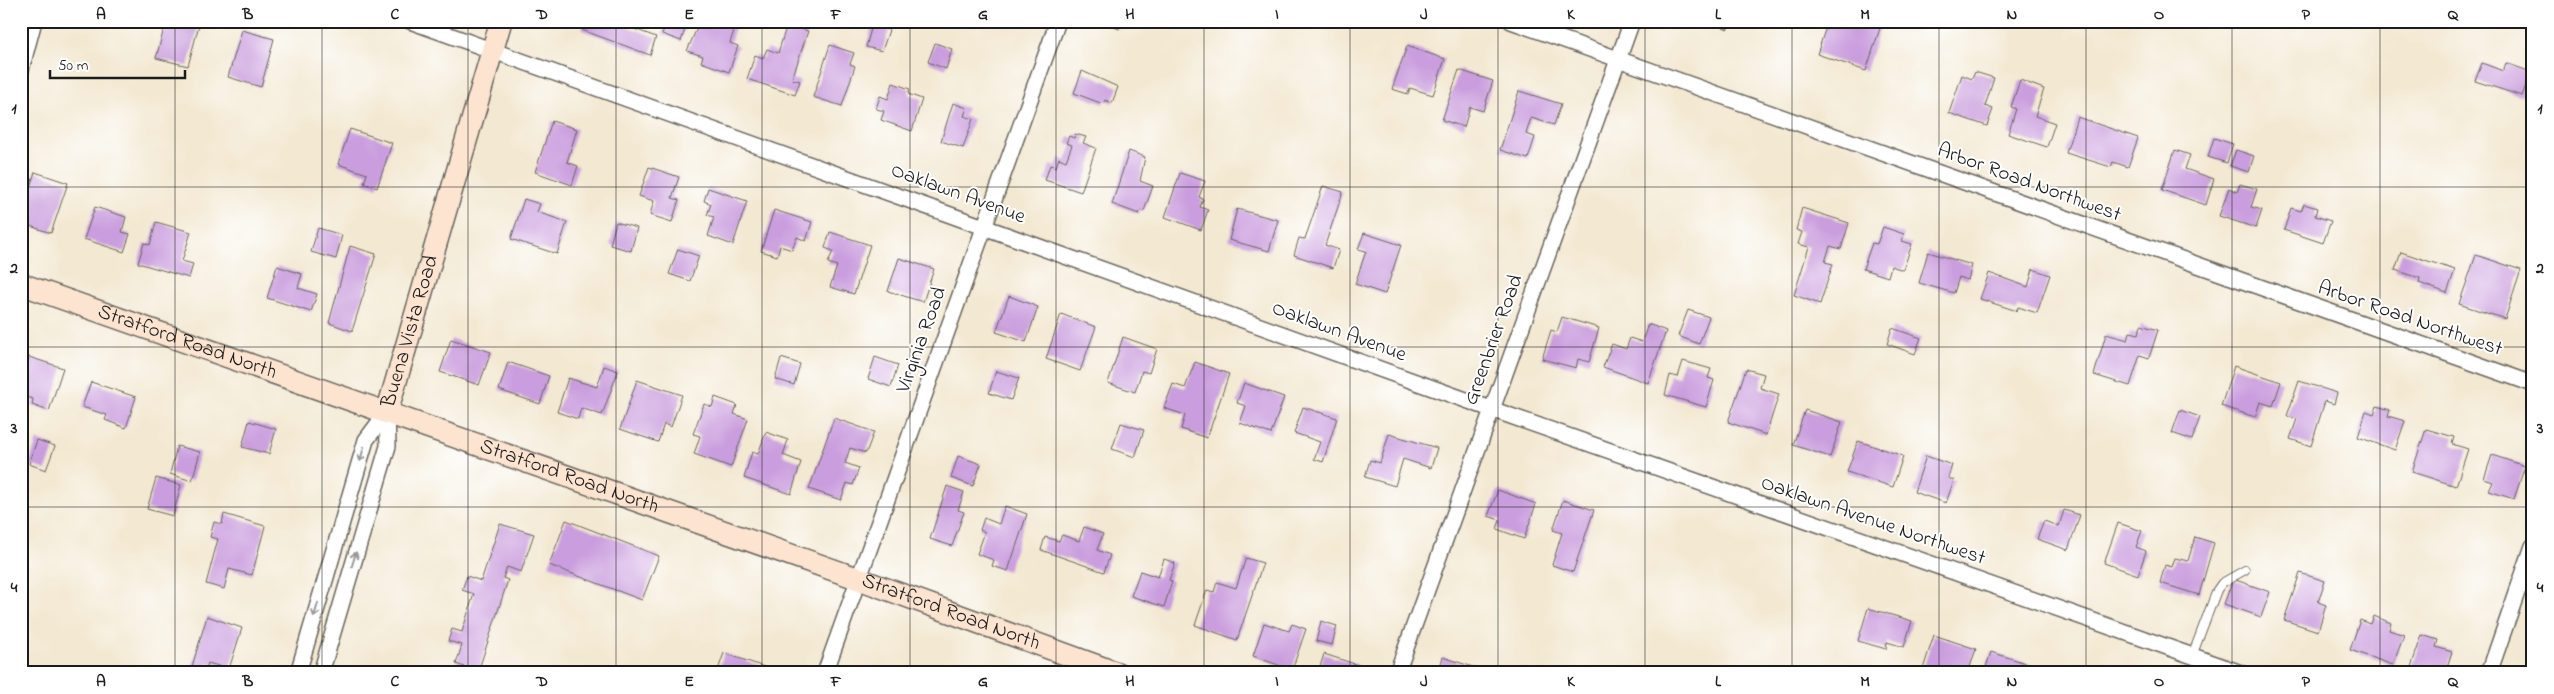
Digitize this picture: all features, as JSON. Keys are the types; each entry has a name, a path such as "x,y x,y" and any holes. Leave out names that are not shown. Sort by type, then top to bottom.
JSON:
{"main road":[{"name":"Buena Vista Road","path":"387,412 501,21"},
{"name":"Stratford Road North","path":"21,284 859,579 1118,673"}],"street":[{"path":"21,70 34,21"},
{"name":"Oaklawn Avenue","path":"410,21 1491,409"},
{"name":"Virginia Road","path":"825,673 1058,21"},
{"name":"Arbor Road Northwest","path":"1510,21 2533,384"},
{"name":"Greenbrier Road","path":"1397,673 1632,21"},
{"name":"Oaklawn Avenue Northwest","path":"1491,409 2241,673"},
{"path":"298,673 366,440 387,412"},
{"name":"Buena Vista Road","path":"321,673 388,446 387,412"},
{"path":"2489,673 2533,546"}],"lane":[{"path":"2192,656 2217,590 2222,583 2245,570"}],"building":[{"path":"166,21 200,21 188,66 156,58"},
{"path":"585,21 622,21 621,24 656,37 650,55 582,30"},
{"path":"667,21 687,23 681,41 662,34"},
{"path":"700,21 737,21 730,43 738,46 729,72 701,62 703,56 687,51"},
{"path":"1098,21 1121,21 1119,29"},
{"path":"1707,21 1730,21 1728,29"},
{"path":"1828,21 1849,24 1850,21 1882,22 1866,71 1817,54"},
{"path":"787,24 808,31 792,79 800,81 795,95 747,79 755,55 763,58 767,49 778,53"},
{"path":"872,25 889,30 882,51 866,47"},
{"path":"242,30 274,39 261,87 228,77"},
{"path":"935,43 952,49 946,69 928,62"},
{"path":"830,45 854,53 850,64 855,66 842,106 813,97"},
{"path":"1407,46 1445,59 1433,95 1410,88 1408,94 1392,89"},
{"path":"2482,63 2503,71 2506,63 2531,72 2522,96 2475,81"},
{"path":"1459,70 1493,81 1483,111 1470,107 1464,127 1442,120"},
{"path":"1082,71 1118,87 1112,103 1105,100 1103,104 1074,93"},
{"path":"1975,72 1994,78 1985,106 1993,109 1987,126 1949,113 1962,75 1972,79"},
{"path":"2020,80 2044,89 2035,116 2055,123 2047,147 2008,134 2016,109 2011,107"},
{"path":"893,83 910,89 908,94 922,99 912,131 881,120 884,111 876,109 880,96 888,99"},
{"path":"1519,91 1561,104 1554,125 1531,118 1526,134 1535,137 1528,159 1500,150"},
{"path":"953,103 967,108 964,116 973,119 963,148 941,141"},
{"path":"2077,117 2138,138 2128,167 2113,162 2111,167 2066,153"},
{"path":"552,121 577,129 567,162 578,166 572,185 535,172"},
{"path":"350,129 392,143 377,188 364,183 367,174 338,164"},
{"path":"1075,134 1086,137 1083,143 1096,148 1081,192 1045,180 1050,165 1056,167 1059,158 1066,161 1072,145 1066,143 1069,136 1074,138"},
{"path":"2214,138 2233,144 2227,163 2208,157"},
{"path":"2175,150 2190,155 2185,169 2214,179 2206,205 2162,190"},
{"path":"2236,150 2254,156 2249,172 2230,166"},
{"path":"1129,151 1145,157 1140,181 1153,186 1144,211 1140,210 1139,214 1112,204"},
{"path":"649,167 679,177 672,198 679,200 672,222 650,215 654,201 639,196"},
{"path":"35,172 68,183 51,233 21,223 21,214"},
{"path":"1180,173 1205,181 1199,197 1203,199 1200,207 1208,210 1201,230 1165,217"},
{"path":"2240,184 2257,189 2251,207 2262,210 2256,228 2219,216 2229,188 2237,192"},
{"path":"1323,186 1343,192 1325,245 1339,250 1333,268 1294,255 1299,238 1305,239"},
{"path":"708,188 747,201 733,245 708,236 714,217 707,215 711,204 704,201"},
{"path":"524,199 540,204 537,212 567,222 557,254 511,239"},
{"path":"2304,204 2317,208 2315,216 2331,221 2323,243 2284,230 2291,208 2301,211"},
{"path":"95,207 126,217 122,232 130,234 124,252 84,239"},
{"path":"1802,208 1849,223 1841,249 1830,246 1825,262 1833,264 1820,304 1794,295 1809,247 1798,244 1802,232 1796,230"},
{"path":"1237,209 1278,220 1269,251 1229,240"},
{"path":"774,210 812,222 806,241 797,237 792,250 780,246 777,256 761,251"},
{"path":"156,222 191,232 182,261 193,264 189,278 138,263 144,243 150,245"},
{"path":"616,222 637,228 631,251 610,245"},
{"path":"1883,227 1904,234 1902,241 1912,244 1903,270 1891,266 1888,277 1863,269 1872,243 1877,244"},
{"path":"318,228 342,235 336,259 311,252"},
{"path":"830,232 870,245 854,294 830,287 837,266 828,263 833,251 825,248"},
{"path":"1364,233 1401,245 1385,294 1355,284 1366,251 1358,249"},
{"path":"350,246 376,254 352,331 329,323"},
{"path":"678,249 699,256 690,281 669,274"},
{"path":"1928,252 1972,265 1968,280 1959,277 1954,293 1919,283"},
{"path":"2401,252 2455,270 2447,293 2419,283 2420,278 2395,270"},
{"path":"2476,255 2521,270 2505,319 2459,304"},
{"path":"899,258 934,269 923,302 888,291"},
{"path":"277,266 302,274 298,288 317,294 311,312 267,298"},
{"path":"2033,269 2050,275 2037,313 2018,307 2017,311 1980,299 1989,273 2028,287"},
{"path":"1009,296 1038,307 1026,342 996,332"},
{"path":"1688,310 1709,317 1699,344 1678,336"},
{"path":"1061,314 1096,327 1080,371 1046,359"},
{"path":"1562,317 1599,328 1589,362 1578,359 1576,368 1542,359 1551,330 1557,332"},
{"path":"1648,324 1666,331 1648,383 1603,367 1612,344 1626,349 1630,338 1642,342"},
{"path":"2141,325 2158,330 2149,358 2140,355 2130,386 2094,375 2106,334 2128,340 2130,332 2139,334"},
{"path":"1892,328 1921,338 1915,354 1887,344"},
{"path":"1123,337 1157,349 1149,373 1142,371 1135,392 1108,383"},
{"path":"451,339 491,352 479,385 440,372"},
{"path":"29,357 63,368 49,411 32,405 33,399 21,395 21,382"},
{"path":"875,357 898,365 891,387 868,379"},
{"path":"781,358 800,364 794,385 775,379"},
{"path":"1683,361 1711,369 1708,378 1714,380 1706,407 1665,395 1670,375 1678,377"},
{"path":"508,362 549,376 540,404 499,390"},
{"path":"1195,362 1229,374 1207,438 1181,429 1185,415 1164,408 1173,384 1185,388"},
{"path":"604,366 618,371 602,415 581,408 578,419 557,412 568,378 597,387"},
{"path":"2234,366 2281,382 2273,406 2260,402 2255,417 2221,406"},
{"path":"1746,369 1764,374 1760,388 1779,394 1766,435 1728,422"},
{"path":"996,371 1019,378 1011,400 989,393"},
{"path":"637,380 682,395 671,427 664,424 658,442 620,429"},
{"path":"2299,381 2337,393 2334,404 2325,401 2311,446 2290,439 2297,419 2287,416"},
{"path":"91,382 136,397 126,428 105,420 107,415 82,407"},
{"path":"1244,383 1284,397 1271,434 1240,423 1246,406 1237,403"},
{"path":"715,397 737,405 734,414 748,419 731,467 694,454 700,436 693,434 704,404 712,407"},
{"path":"2377,406 2390,410 2388,416 2405,421 2395,450 2358,437 2366,411 2374,414"},
{"path":"1303,407 1337,418 1323,462 1314,459 1320,442 1294,433"},
{"path":"1805,410 1842,422 1830,457 1793,445"},
{"path":"2180,410 2200,417 2192,440 2172,433"},
{"path":"834,418 874,432 866,453 850,448 845,463 859,468 853,485 847,483 841,500 809,489"},
{"path":"249,421 276,429 269,454 242,447"},
{"path":"1121,423 1144,430 1135,457 1112,449"},
{"path":"2426,429 2454,437 2452,444 2468,449 2456,486 2412,472"},
{"path":"766,432 788,440 783,455 801,462 791,494 744,478 752,452 758,454"},
{"path":"1389,434 1437,448 1431,468 1403,459 1395,486 1365,477 1370,460 1380,463"},
{"path":"37,440 55,446 46,470 29,464"},
{"path":"1858,441 1903,456 1893,487 1847,472"},
{"path":"177,446 200,452 192,481 170,474"},
{"path":"2492,455 2525,466 2514,499 2489,491 2493,482 2484,479"},
{"path":"958,456 981,464 973,486 951,478"},
{"path":"1926,456 1952,465 1948,478 1954,480 1946,503 1914,492"},
{"path":"156,478 181,485 173,516 147,509"},
{"path":"947,486 964,492 958,510 964,512 952,546 930,539"},
{"path":"1498,490 1536,504 1524,539 1497,529 1500,520 1488,516"},
{"path":"1563,500 1594,510 1573,572 1552,565 1562,533 1553,530"},
{"path":"1005,506 1027,514 1008,571 992,566 994,560 977,554 985,532 980,530 984,518 999,524"},
{"path":"2064,510 2080,515 2068,550 2037,539 2044,521 2059,526"},
{"path":"224,514 265,526 252,575 229,569 224,589 206,584 218,539 210,537 214,522 222,524"},
{"path":"566,520 659,556 642,600 549,565"},
{"path":"2118,523 2142,531 2136,547 2146,551 2138,575 2104,563"},
{"path":"500,524 534,534 521,572 507,567 503,578 508,580 478,672 456,664 462,645 448,641 452,629 462,632 474,594 462,590 467,576 481,581"},
{"path":"1084,527 1103,534 1097,550 1110,555 1104,572 1041,550 1045,537 1059,541 1062,535 1079,541"},
{"path":"2195,537 2214,543 2199,595 2160,583 2165,565 2172,567 2175,558 2188,561"},
{"path":"1246,558 1263,563 1237,640 1195,625 1207,590 1214,592 1217,582 1236,588"},
{"path":"1164,559 1175,563 1169,580 1172,581 1164,607 1131,596 1140,571 1158,577"},
{"path":"2300,573 2325,581 2318,602 2326,605 2318,631 2284,620"},
{"path":"2233,579 2270,592 2261,617 2224,604"},
{"path":"1868,608 1912,621 1904,647 1887,642 1886,649 1858,641"},
{"path":"207,616 242,628 229,669 208,663 205,673 191,670"},
{"path":"2374,616 2391,623 2389,630 2404,635 2393,665 2350,650 2360,620 2371,624"},
{"path":"1321,621 1337,626 1332,645 1316,641"},
{"path":"1264,623 1289,631 1292,624 1306,629 1292,670 1253,656"},
{"path":"1934,635 1976,649 1968,673 1922,672"},
{"path":"2422,635 2438,640 2436,647 2452,652 2445,673 2418,673 2410,670"},
{"path":"1991,652 2035,666 2033,673 1984,673"},
{"path":"724,653 770,669 768,673 717,673"},
{"path":"1324,654 1358,665 1355,673 1318,673"},
{"path":"1443,657 1482,670 1481,673 1438,673"},
{"path":"25,666 38,670 38,673 24,673"}]}
